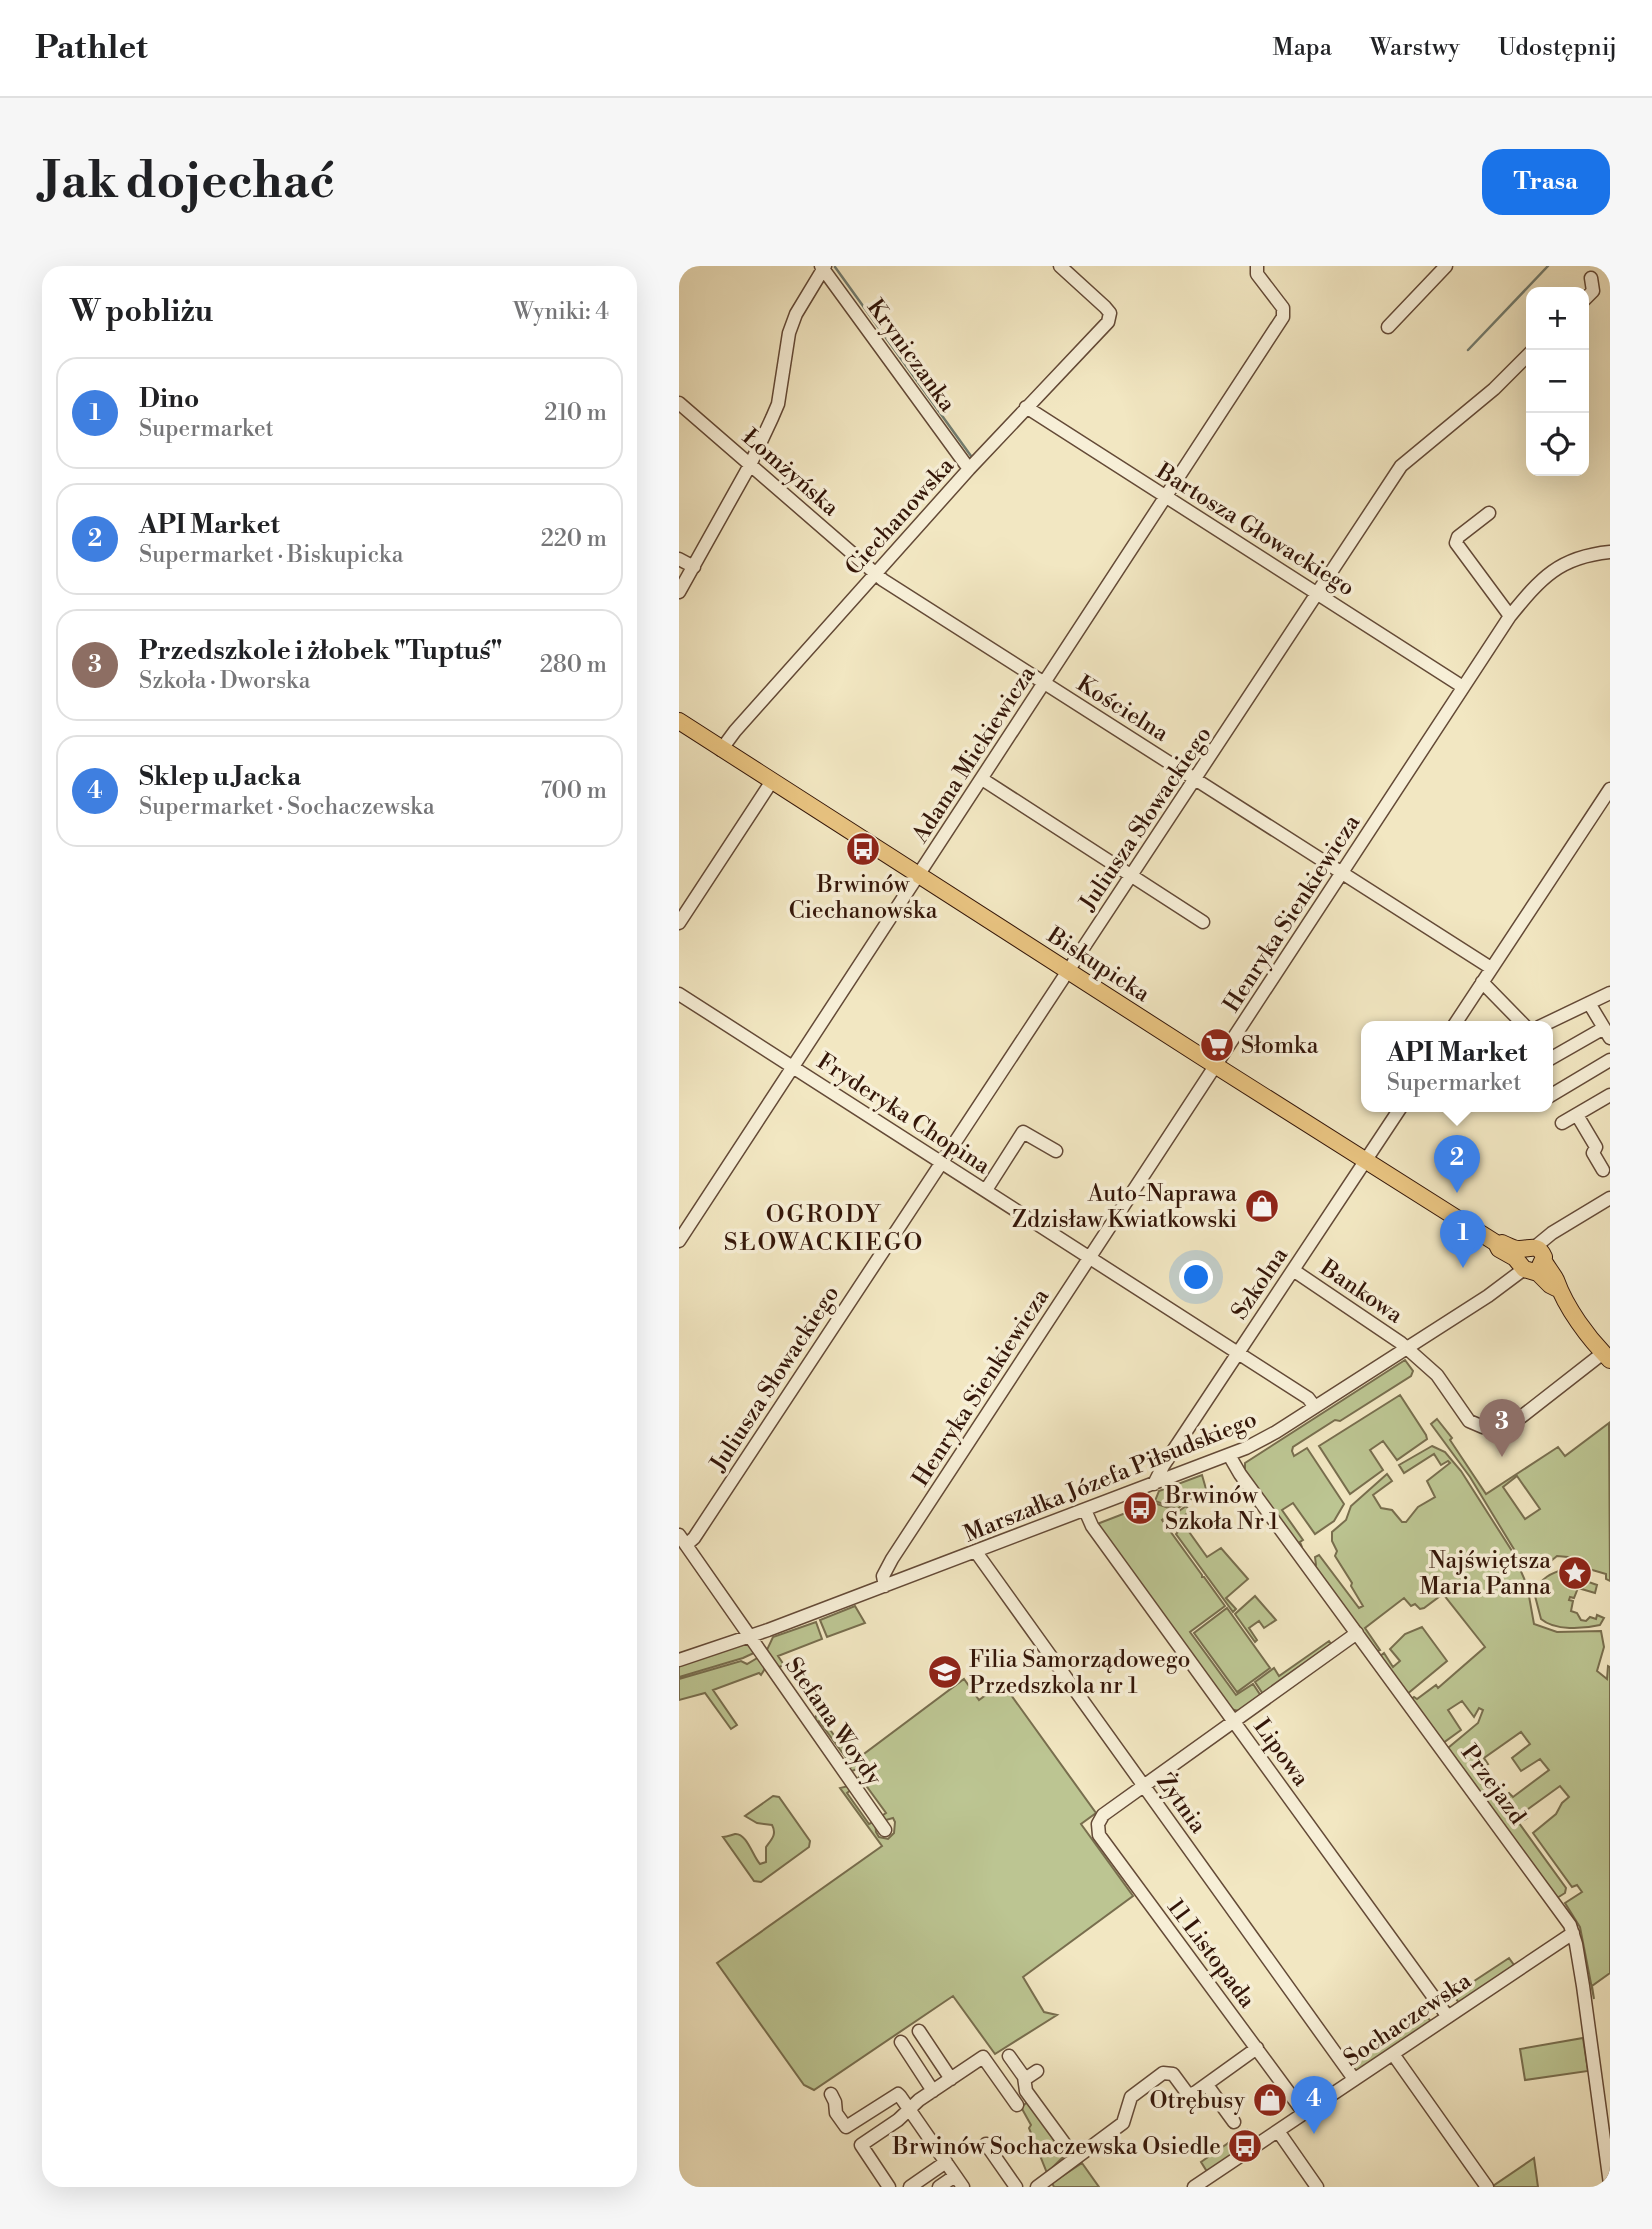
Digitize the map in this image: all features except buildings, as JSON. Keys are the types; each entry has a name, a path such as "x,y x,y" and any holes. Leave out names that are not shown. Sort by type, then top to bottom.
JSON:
{"main road":[{"name":"Biskupicka","path":"679,721 1496,1243 1532,1259 1607,1356"}],"street":[{"name":"Ciechanowska","path":"721,750 968,468 1108,322 1109,313 1105,307 1060,266"},
{"name":"Adama Mickiewicza","path":"679,1241 1283,317 1283,308 1257,274 1258,266"},
{"path":"1388,327 1446,266"},
{"path":"679,592 750,465 778,404 789,333 796,314 823,267"},
{"name":"Kryniczanka","path":"823,267 968,468"},
{"path":"1589,295 1593,291 1591,278"},
{"name":"Juliusza Słowackiego","path":"683,1540 694,1538 1401,466 1494,389 1526,357"},
{"name":"Łomżyńska","path":"679,403 875,573"},
{"name":"Bartosza Głowackiego","path":"1026,407 1463,687"},
{"path":"1489,513 1458,537 1456,543 1510,616"},
{"name":"Henryka Sienkiewicza","path":"885,1586 883,1576 892,1559 1510,616 1545,578 1563,564 1577,557 1610,552"},
{"path":"679,559 694,567"},
{"name":"Kościelna","path":"875,573 1044,684 1491,968"},
{"path":"982,779 1203,922"},
{"path":"679,923 772,780"},
{"path":"1457,1021 1610,789"},
{"path":"1482,982 1520,1021"},
{"path":"1552,1021 1610,993"},
{"name":"Fryderyka Chopina","path":"679,994 1308,1398 1315,1408"},
{"path":"1553,1058 1607,1033 1590,1003"},
{"path":"1553,1094 1610,1060"},
{"path":"1562,1124 1609,1098"},
{"name":"Szkolna","path":"1154,1484 1163,1466 1398,1112"},
{"path":"1577,1115 1596,1147 1593,1153 1603,1170"},
{"path":"986,1190 1024,1132 1056,1151"},
{"name":"Marszałka Józefa Piłsudskiego","path":"679,1660 976,1552 1229,1455 1265,1438 1488,1296 1532,1259 1560,1230 1610,1198"},
{"name":"Bankowa","path":"1293,1270 1406,1349 1437,1376 1469,1420 1487,1428 1519,1419 1607,1356"},
{"name":"Przejazd","path":"1229,1455 1240,1474 1561,1911 1573,1933 1610,2184"},
{"name":"Lipowa","path":"1085,1510 1092,1525 1448,2017"},
{"name":"Stefana Woydy","path":"683,1540 885,1830"},
{"name":"Żytnia","path":"976,1552 1354,2079"},
{"path":"1144,1786 1357,1633"},
{"name":"11 Listopada","path":"1144,1786 1103,1815 1098,1824 1099,1835 1304,2113"},
{"name":"Sochaczewska","path":"1194,2187 1573,1933"},
{"path":"919,2031 951,2079"},
{"path":"901,2042 933,2091"},
{"path":"1037,2187 1123,2123 1131,2097 1163,2073 1173,2074 1189,2094 1207,2085 1257,2048"},
{"path":"1393,2054 1487,2187"},
{"path":"1009,2056 1025,2079 1026,2091 1075,2158"},
{"path":"889,2187 861,2145 911,2109 915,2103 983,2057 1017,2105"},
{"path":"1025,2079 1037,2071"},
{"path":"1207,2085 1234,2122"},
{"path":"831,2094 836,2113 846,2127 898,2094 959,2181 939,2187"},
{"path":"1278,2131 1317,2187"},
{"path":"986,2144 1016,2187"},
{"path":"910,2187 946,2162"}],"green space":[{"path":"1405,1360 1413,1371 1411,1376 1293,1447 1294,1456 1307,1448 1344,1504 1334,1521 1315,1534 1293,1503 1282,1510 1303,1540 1300,1542 1302,1547 1299,1543 1296,1544 1245,1474 1245,1463"},
{"path":"1400,1395 1427,1439 1397,1460 1383,1441 1370,1450 1383,1470 1350,1494 1319,1446"},
{"path":"1437,1419 1452,1438 1450,1440 1486,1494 1558,1447 1565,1456 1609,1423 1610,1581 1606,1579 1606,1574 1582,1567 1582,1564 1568,1557 1557,1556 1541,1569 1526,1569 1470,1477 1431,1424","holes":["1517,1476 1540,1509 1525,1519 1503,1487"]},
{"path":"1432,1446 1445,1452 1461,1471 1512,1551 1527,1585 1534,1624 1557,1632 1601,1631 1604,1647 1597,1671 1607,1679 1608,1666 1610,1667 1610,1973 1592,1986 1594,1999 1580,1927 1565,1903 1582,1892 1577,1885 1572,1887 1533,1833 1556,1814 1569,1797 1560,1786 1524,1812 1527,1818 1524,1820 1506,1795 1509,1793 1513,1797 1549,1770 1540,1759 1521,1771 1512,1758 1530,1744 1521,1732 1484,1758 1488,1764 1484,1766 1478,1745 1473,1747 1482,1772 1566,1888 1565,1893 1557,1898 1448,1748 1478,1723 1483,1710 1479,1708 1474,1717 1462,1701 1448,1710 1461,1730 1443,1743 1410,1700 1414,1697 1417,1699 1436,1685 1438,1688 1485,1647 1443,1594 1420,1609 1415,1604 1411,1606 1404,1598 1365,1628 1380,1650 1375,1652 1313,1567 1316,1565 1315,1557 1319,1555 1359,1608 1363,1606 1335,1556 1337,1551 1332,1541 1332,1532 1346,1520 1351,1506 1387,1474 1392,1481 1373,1495 1381,1508 1392,1510 1402,1522 1406,1522 1418,1507 1435,1497 1427,1481 1450,1463 1448,1461 1441,1465 1434,1454 1404,1473 1399,1465"},
{"path":"1202,1475 1206,1489 1177,1509 1155,1501 1159,1491"},
{"path":"1154,1503 1175,1510 1162,1520 1225,1606 1190,1632 1236,1695 1253,1684 1261,1696 1239,1711 1230,1709 1097,1524 1136,1509 1138,1513 1144,1511 1142,1507"},
{"path":"1186,1506 1190,1511 1182,1522 1207,1557 1221,1548 1248,1579 1226,1598 1236,1609 1233,1612 1168,1519"},
{"path":"1565,1569 1574,1571 1580,1579 1597,1585 1595,1593 1578,1588 1574,1598 1570,1597 1569,1600 1573,1601 1571,1611 1577,1613 1581,1620 1586,1621 1590,1617 1596,1619 1597,1615 1604,1618 1600,1625 1561,1627 1541,1619 1534,1592 1547,1577"},
{"path":"1255,1596 1276,1620 1264,1628 1259,1621 1249,1628 1257,1640 1255,1642 1235,1614"},
{"path":"855,1606 865,1623 827,1637 820,1620"},
{"path":"1227,1608 1270,1668 1237,1692 1194,1633"},
{"path":"816,1622 822,1639 778,1656 784,1665 777,1668 765,1654 773,1637"},
{"path":"1422,1627 1447,1661 1406,1695 1379,1657 1384,1653 1393,1667 1400,1661 1390,1649 1405,1634"},
{"path":"1329,1641 1332,1645 1263,1694 1255,1682 1274,1668 1279,1676"},
{"path":"745,1644 753,1647 756,1652 679,1677 679,1664"},
{"path":"759,1657 766,1667 761,1675 759,1673 713,1690 737,1725 731,1729 705,1693 679,1700 679,1679 741,1661 747,1664"},
{"path":"964,1679 979,1700 1002,1683 1006,1688 1096,1813 1081,1824 1133,1896 1023,1977 1044,2012 1057,2015 995,2054 953,1996 814,2090 804,2085 717,1963 882,1846 840,1788 848,1786 852,1789 847,1793 869,1824 875,1821 879,1837 888,1839 894,1833 893,1818 886,1820 880,1817 886,1813 862,1780 856,1782 861,1773 857,1769 847,1770 852,1766 819,1721 814,1724 816,1716 819,1714 853,1762"},
{"path":"773,1796 779,1797 810,1841 809,1847 761,1882 754,1881 723,1837 735,1834 743,1837 760,1864 766,1862 766,1847 774,1834 772,1825 757,1823 745,1816"},
{"path":"1509,1958 1514,1965 1460,2004 1453,1995"},
{"path":"1425,2014 1432,2023 1360,2071 1355,2071 1349,2064"},
{"path":"1583,2038 1588,2071 1525,2080 1520,2049"},
{"path":"1029,2101 1064,2156 1047,2173 1029,2128 1031,2125 1021,2107"},
{"path":"1247,2130 1253,2139 1211,2171 1206,2170 1201,2162"},
{"path":"1534,2158 1538,2187 1493,2186"},
{"path":"1082,2163 1099,2187 1054,2187 1052,2183"}],"waterway":[{"path":"1468,350 1548,266"},
{"path":"835,267 971,456"}],"place":[{"name":"Brwinów Ciechanowska","path":"863,849"},
{"name":"Słomka","path":"1217,1045"},
{"name":"API Market","path":"1457,1193"},
{"name":"Auto-Naprawa Zdzisław Kwiatkowski","path":"1262,1206"},
{"name":"Dino","path":"1463,1268"},
{"name":"Przedszkole i żłobek \"Tuptuś\"","path":"1502,1457"},
{"name":"Brwinów Szkoła Nr 1","path":"1140,1508"},
{"name":"Najświętsza Maria Panna","path":"1575,1573"},
{"name":"Filia Samorządowego Przedszkola nr 1","path":"945,1672"},
{"name":"Otrębusy","path":"1270,2100"},
{"name":"Sklep u Jacka","path":"1314,2134"},
{"name":"Brwinów Sochaczewska Osiedle","path":"1245,2146"}],"district":[{"name":"OGRODY SŁOWACKIEGO","path":"824,1228"}]}
